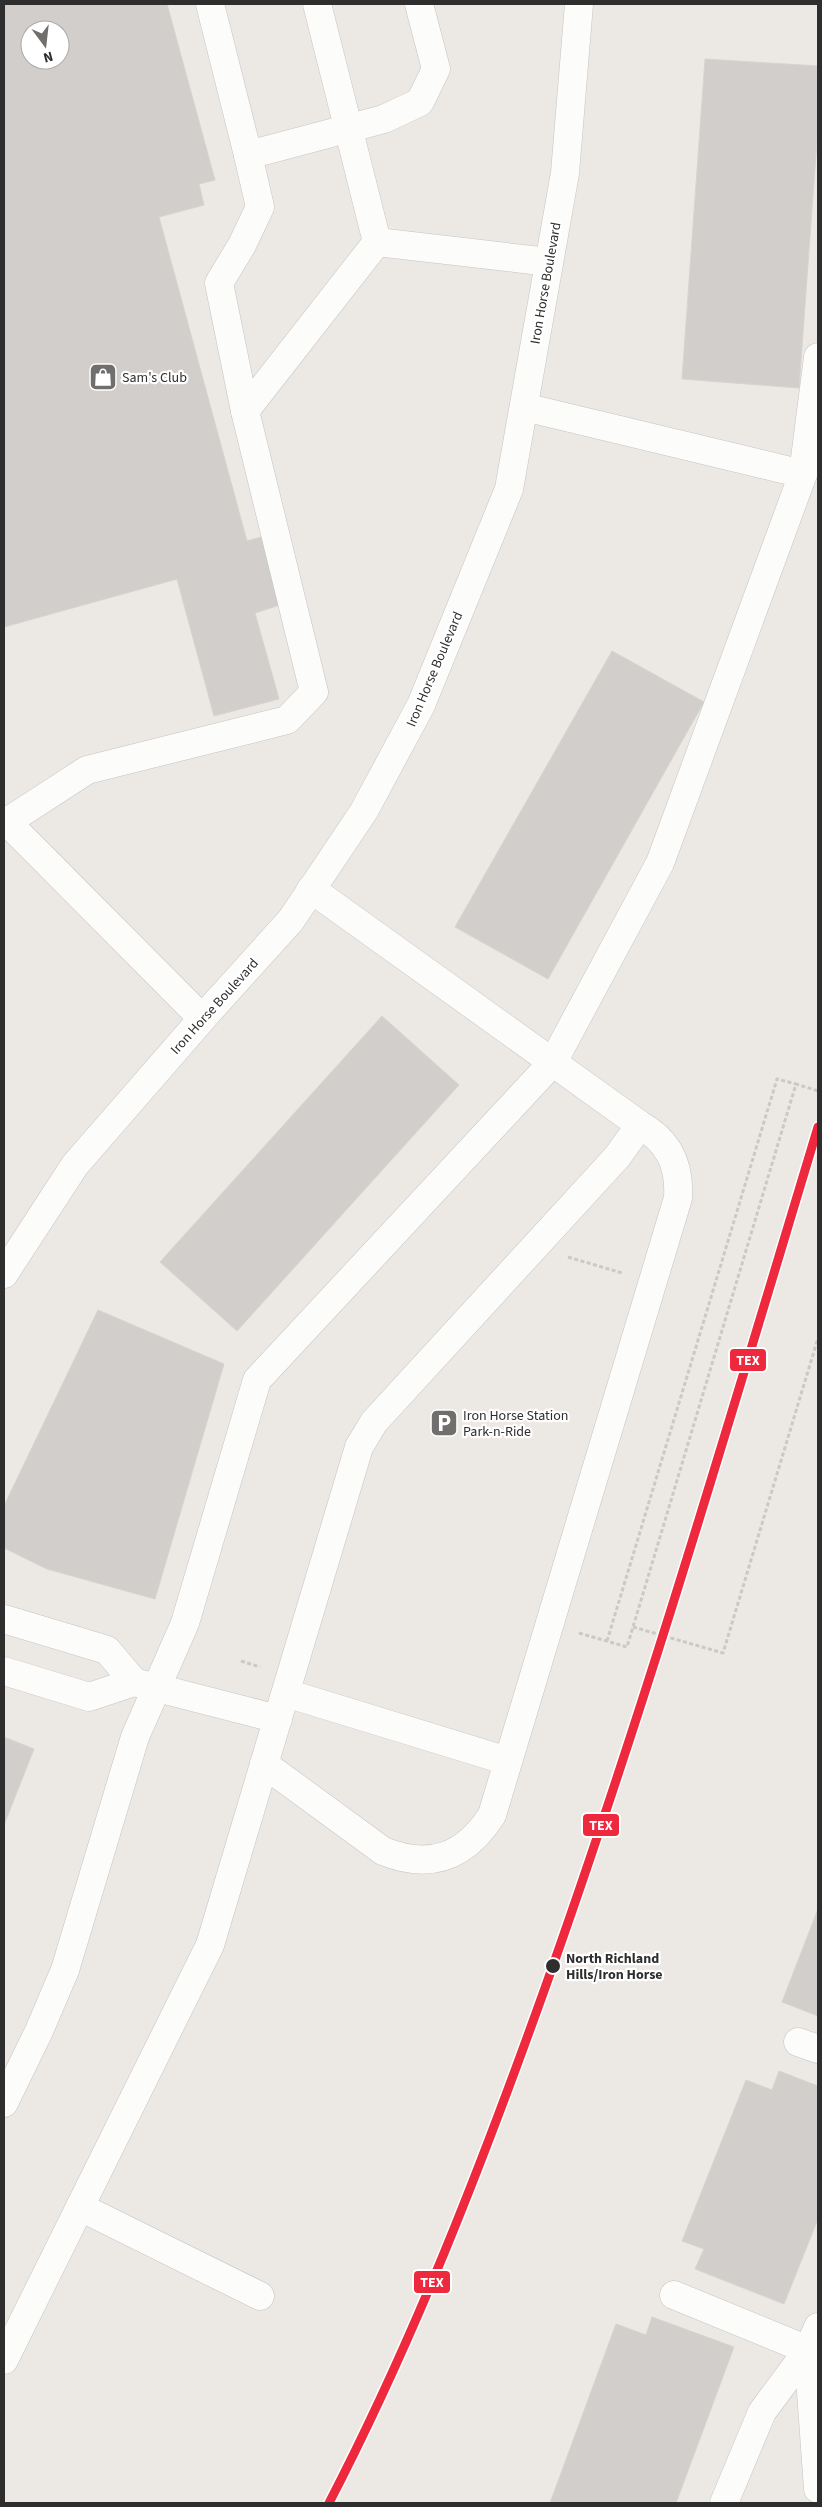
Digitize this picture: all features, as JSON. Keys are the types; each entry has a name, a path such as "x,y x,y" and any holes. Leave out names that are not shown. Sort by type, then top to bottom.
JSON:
{"street":[{"path":"202,1018 7,822 87,770 287,720 314,692 245,411 219,283 242,244 260,207 210,4"},
{"path":"317,4 377,242"},
{"path":"248,155 384,119 420,102 436,70 419,4"},
{"name":"Iron Horse Boulevard","path":"4,1274 75,1165 202,1018 290,920 364,811 421,705 509,489 565,173 579,4"},
{"path":"245,411 377,242"},
{"path":"377,242 549,262"},
{"path":"4,2103 39,2031 65,1970 135,1737 144,1685 184,1623 257,1380 553,1062 660,863 803,474 818,356"},
{"path":"524,407 803,474"},
{"path":"264,1764 383,1851 414,1860 445,1856 472,1841 492,1815 678,1198 679,1180 669,1150 651,1131 312,889"},
{"path":"4,2360 210,1945 359,1447 374,1422 617,1157 640,1124"},
{"path":"4,1619 107,1650 144,1685"},
{"path":"4,1671 88,1697 144,1685 278,1719"},
{"path":"288,1684 508,1761"},
{"path":"80,2207 260,2296"},
{"path":"674,2295 813,2339"},
{"path":"813,2339 818,2489"},
{"path":"724,2503 762,2412 813,2339"}],"path":[{"path":"607,1641 777,1078 818,1091"},
{"path":"796,1084 633,1627 723,1653 818,1338"},
{"path":"534,1248 623,1273 620,1283"},
{"path":"241,1661 288,1684"}],"building":[{"name":"Sam's Club","path":"4,4 167,4 215,180 199,184 204,205 159,217 247,541 264,536 283,604 255,613 279,699 214,716 177,579 4,627"},
{"path":"705,59 818,66 818,127 799,388 682,379"},
{"path":"612,651 704,702 548,979 455,927"},
{"path":"382,1016 459,1085 237,1331 160,1262"},
{"path":"98,1310 224,1364 155,1599 47,1569 4,1548 4,1506"},
{"path":"4,1737 34,1749 4,1825"},
{"path":"818,1909 818,2016 782,2002"},
{"path":"779,2071 818,2086 818,2219 784,2304 695,2269 704,2249 682,2241 746,2080 772,2090"},
{"path":"652,2317 734,2347 676,2503 550,2503 616,2324 646,2335"}],"transit line":[{"name":"TEX","path":"329,2503 419,2314 472,2185 545,1988 653,1667 818,1127"}],"place":[{"name":"Sam's Club","path":"103,377"},
{"name":"Iron Horse Station Park-n-Ride","path":"444,1423"},
{"name":"North Richland Hills/Iron Horse","path":"553,1966"}]}
